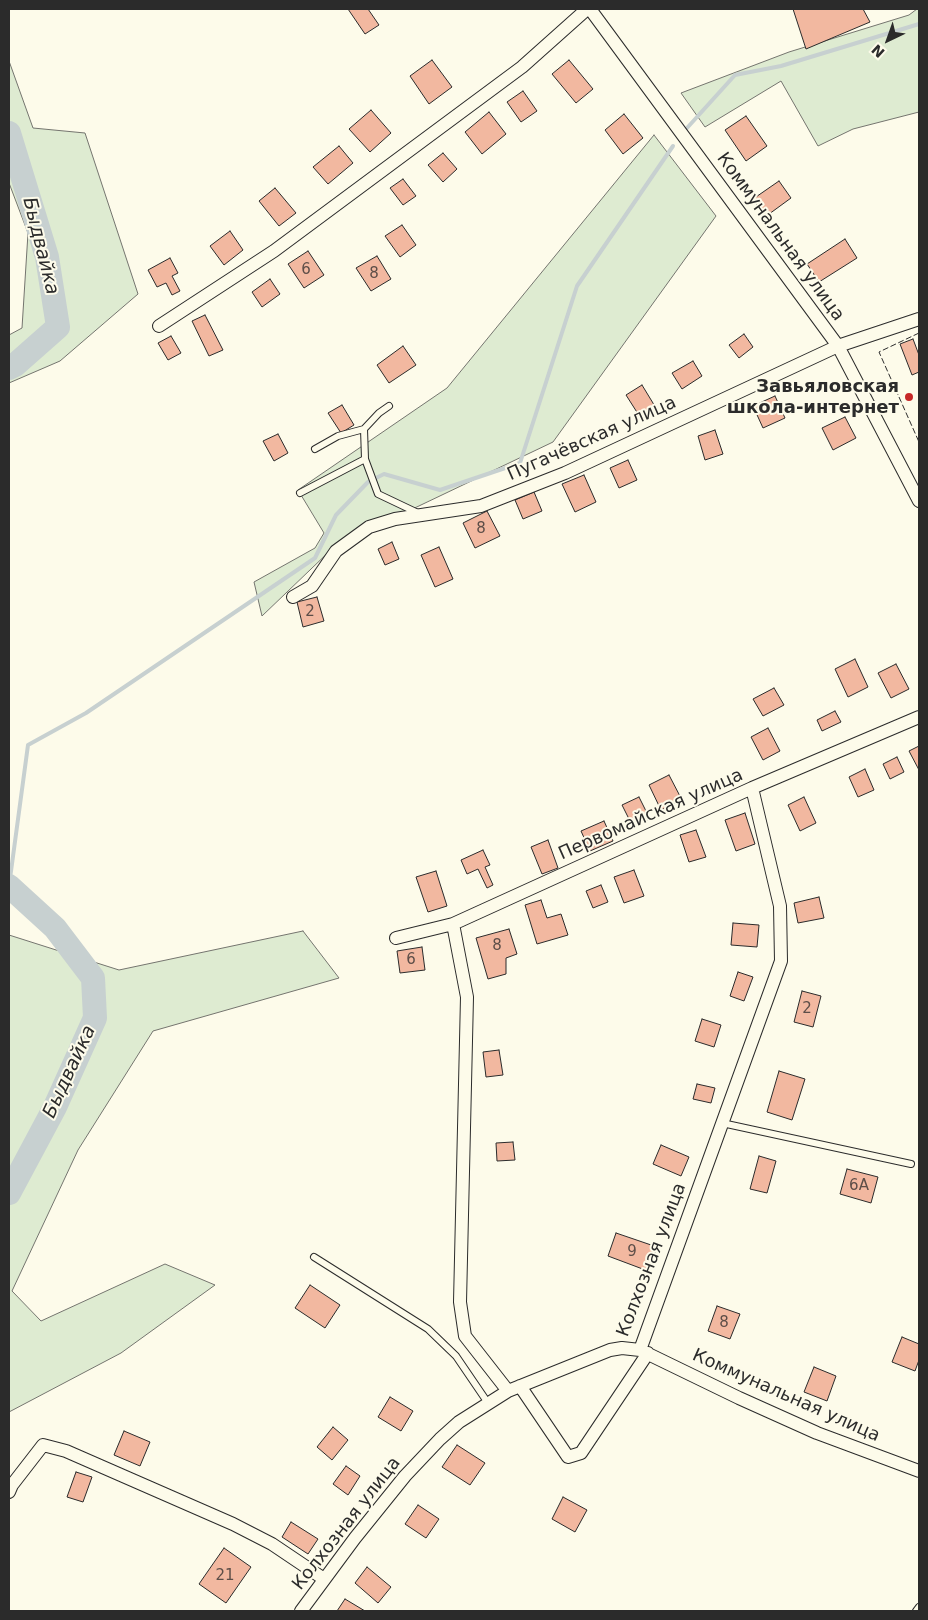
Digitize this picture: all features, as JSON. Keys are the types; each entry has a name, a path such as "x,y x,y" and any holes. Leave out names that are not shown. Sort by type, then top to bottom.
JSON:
{"street":[{"path":"159,326 274,251 522,67 588,9"},
{"name":"Коммунальная улица","path":"588,9 838,346 919,501"},
{"name":"Пугачёвская улица","path":"293,597 312,586 336,552 369,527 395,519 482,506 565,473 838,346 919,319"},
{"name":"Первомайская улица","path":"396,938 453,924 752,788 919,717"},
{"name":"Колхозная улица","path":"301,1611 355,1538 411,1470 440,1439 460,1422 508,1390 610,1350 622,1348 644,1352 722,1123 781,961 780,906 752,788"},
{"path":"453,924 467,997 460,1302 465,1336 508,1390"},
{"path":"520,1386 568,1457 581,1453 644,1352"},
{"name":"Коммунальная улица","path":"644,1352 739,1398 809,1429 919,1470"},
{"path":"9,1492 12,1485 43,1445 66,1451 233,1524 272,1544 324,1580"}],"lane":[{"path":"315,449 338,436 364,429 389,406"},
{"path":"364,429 365,460 378,494 420,515"},
{"path":"300,493 365,460"},
{"path":"722,1123 911,1164"},
{"path":"314,1257 428,1329 456,1356 488,1403"},
{"path":"916,1611 919,1606"}],"green space":[{"path":"919,9 919,112 853,129 818,146 781,81 705,127 681,93 789,52 909,15"},
{"path":"9,61 33,128 85,133 138,294 60,361 9,383 9,335 22,328 28,233 9,183"},
{"path":"654,135 716,216 553,442 335,546 262,616 254,582 315,548 324,533 298,490 447,388"},
{"path":"303,931 339,978 153,1031 78,1150 12,1291 41,1321 165,1264 215,1285 121,1353 9,1412 9,935 119,970"}],"building":[{"path":"348,9 368,9 379,25 365,34"},
{"path":"793,9 863,9 870,22 806,49"},
{"path":"432,60 452,87 429,104 410,76"},
{"path":"569,60 593,89 576,103 552,74"},
{"path":"523,91 537,111 521,122 507,102"},
{"path":"371,110 391,133 370,152 349,129"},
{"path":"489,112 506,134 482,154 465,132"},
{"path":"624,114 643,138 623,154 605,130"},
{"path":"746,116 767,146 746,161 725,130"},
{"path":"339,146 353,163 328,184 313,167"},
{"path":"443,153 457,169 443,182 428,165"},
{"path":"403,179 416,196 403,205 390,188"},
{"path":"779,181 791,198 765,217 753,199"},
{"path":"275,188 296,213 279,226 259,201"},
{"path":"402,225 416,245 400,257 385,236"},
{"path":"230,231 243,250 224,265 210,246"},
{"path":"845,239 857,258 819,282 807,264"},
{"path":"308,251 324,275 304,288 288,264"},
{"path":"377,256 391,279 371,291 356,268"},
{"path":"170,258 178,273 172,276 180,291 172,295 166,283 157,287 148,270"},
{"path":"270,279 280,294 262,307 252,292"},
{"path":"205,315 223,350 209,356 192,321"},
{"path":"744,334 753,347 739,358 729,345"},
{"path":"171,336 181,353 168,360 158,343"},
{"path":"913,339 919,355 919,372 912,375 900,344"},
{"path":"403,346 416,365 389,383 377,365"},
{"path":"693,361 702,376 682,389 672,373"},
{"path":"642,385 656,408 640,417 626,395"},
{"path":"775,396 785,418 763,428 753,406"},
{"path":"342,405 354,425 341,433 328,413"},
{"path":"845,417 856,438 833,450 822,428"},
{"path":"715,430 723,454 705,460 698,436"},
{"path":"278,434 288,453 274,461 263,441"},
{"path":"628,460 637,480 619,488 610,468"},
{"path":"584,475 596,502 575,512 562,484"},
{"path":"534,492 542,511 523,519 515,500"},
{"path":"487,511 500,536 475,548 463,523"},
{"path":"392,542 399,559 385,565 378,549"},
{"path":"439,547 453,579 435,587 421,555"},
{"path":"317,597 324,621 303,627 297,602"},
{"path":"855,659 868,687 848,697 835,669"},
{"path":"896,664 909,689 891,698 878,673"},
{"path":"774,688 784,705 763,716 753,699"},
{"path":"835,711 841,722 822,731 817,720"},
{"path":"768,728 780,751 763,760 751,737"},
{"path":"919,746 919,770 909,751"},
{"path":"897,757 904,772 890,779 883,764"},
{"path":"865,769 874,790 858,797 849,777"},
{"path":"669,775 682,800 661,810 649,785"},
{"path":"639,797 650,819 633,827 622,805"},
{"path":"804,797 816,823 800,831 788,805"},
{"path":"745,813 755,844 736,851 725,820"},
{"path":"604,821 613,841 590,851 581,831"},
{"path":"696,830 706,857 689,862 680,835"},
{"path":"548,840 558,868 542,874 531,847"},
{"path":"483,850 490,865 485,867 493,885 487,888 478,869 467,874 461,860"},
{"path":"634,870 644,896 624,903 614,877"},
{"path":"436,871 447,906 428,912 416,877"},
{"path":"601,885 608,902 593,908 586,891"},
{"path":"819,897 824,918 798,923 794,903"},
{"path":"541,900 547,918 561,914 568,935 537,944 525,905"},
{"path":"733,923 759,925 757,947 731,945"},
{"path":"509,929 517,954 506,958 506,974 488,979 476,938"},
{"path":"422,947 425,970 400,973 397,951"},
{"path":"738,972 753,977 744,1001 730,996"},
{"path":"802,991 821,996 813,1027 794,1022"},
{"path":"702,1019 721,1025 714,1047 695,1041"},
{"path":"499,1050 503,1075 486,1077 483,1052"},
{"path":"779,1071 805,1079 792,1120 767,1112"},
{"path":"697,1084 715,1088 711,1103 693,1099"},
{"path":"513,1142 515,1160 497,1161 496,1143"},
{"path":"661,1145 689,1157 681,1176 653,1164"},
{"path":"759,1156 776,1161 767,1193 750,1189"},
{"path":"847,1169 878,1177 871,1203 840,1194"},
{"path":"616,1233 657,1247 648,1271 608,1256"},
{"path":"310,1285 340,1305 325,1328 295,1308"},
{"path":"717,1306 740,1314 730,1339 708,1331"},
{"path":"902,1337 919,1344 919,1360 915,1371 892,1362"},
{"path":"814,1367 836,1376 827,1401 804,1392"},
{"path":"390,1397 413,1411 401,1431 378,1417"},
{"path":"333,1427 348,1440 332,1460 317,1447"},
{"path":"124,1431 150,1442 140,1466 114,1455"},
{"path":"457,1445 485,1463 470,1485 442,1467"},
{"path":"346,1466 360,1476 348,1495 333,1484"},
{"path":"76,1472 92,1477 83,1502 67,1497"},
{"path":"563,1497 587,1510 575,1532 552,1519"},
{"path":"418,1505 439,1519 426,1538 405,1524"},
{"path":"291,1522 318,1539 308,1554 282,1537"},
{"path":"224,1548 251,1567 226,1603 199,1584"},
{"path":"367,1567 391,1587 378,1603 355,1583"},
{"path":"345,1599 365,1611 337,1611"}],"waterway":[{"path":"687,128 735,75 781,66 919,24"},
{"name":"Быдвайка","path":"9,133 47,257 58,327 15,365 9,368"},
{"path":"9,886 28,745 86,713 315,558 336,515 368,482 384,474 440,490 520,463 577,286 673,146"},
{"name":"Быдвайка","path":"9,886 55,928 93,978 95,1018 55,1107 9,1193"}],"fence":[{"path":"919,333 879,352 919,442"}],"place":[{"name":"Завьяловская школа-интернет","path":"909,397"}]}
